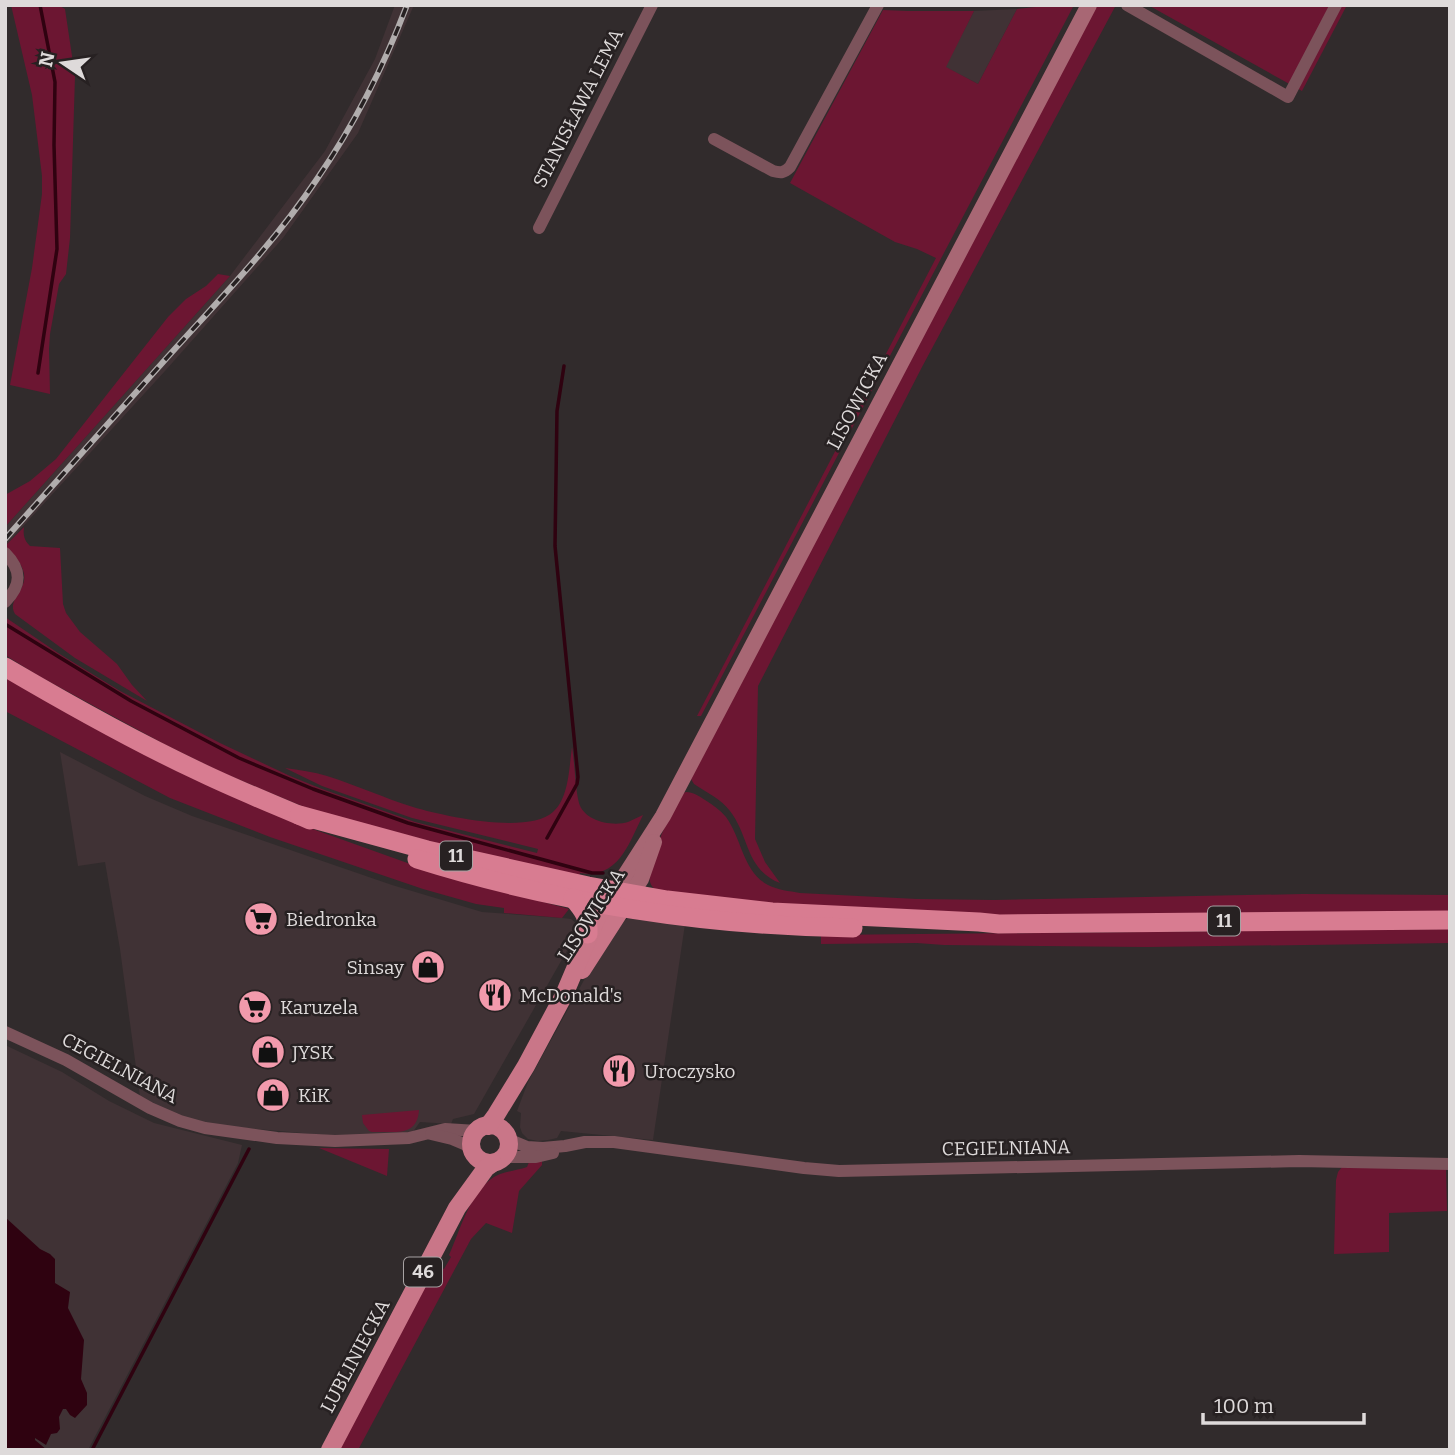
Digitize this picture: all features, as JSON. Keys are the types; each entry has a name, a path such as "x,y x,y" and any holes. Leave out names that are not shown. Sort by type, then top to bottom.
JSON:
{"highway":[{"name":"11","path":"5,667 158,752 229,786 346,835 452,870 573,898 999,924 1450,920"},
{"name":"11","path":"299,815 618,899"},
{"path":"573,898 587,917 588,934"}],"main road":[{"name":"LISOWICKA","path":"477,1139 496,1115 526,1066 564,995 588,934 642,875 663,816 1089,5"},
{"name":"LISOWICKA","path":"564,995 594,953 618,899"},
{"name":"LISOWICKA","path":"503,1148 526,1066"},
{"path":"498,1127 503,1148 482,1161 477,1139 498,1127"},
{"name":"LUBLINIECKA","path":"457,1208 477,1139"},
{"name":"LUBLINIECKA","path":"330,1450 457,1208 503,1148"}],"street":[{"name":"STANISŁAWA LEMA","path":"539,228 652,5"},
{"path":"713,139 773,171 786,172 878,5"},
{"path":"1127,5 1288,97 1336,5"},
{"path":"5,553 16,567 18,582 5,602"},
{"name":"CEGIELNIANA","path":"5,1032 66,1060 150,1108 195,1126 254,1135 326,1141 401,1138 427,1134 438,1129 477,1139"},
{"name":"CEGIELNIANA","path":"503,1148 546,1155 565,1146 585,1142 614,1142 839,1171 1300,1161 1450,1164"}],"shaded area":[{"path":"11,5 58,5 65,9 75,76 70,238 66,274 59,284 50,334 50,394 10,385 32,268 42,194 32,95"},
{"path":"395,5 414,5 358,133 283,238 5,546 5,527 230,276 325,151 375,59"},
{"path":"1074,5 701,716 697,716 936,258 895,242 790,183 883,10 974,11 946,67 978,84 1017,9"},
{"path":"1097,5 1116,5 922,367 758,686 755,839 765,862 780,883 760,870 730,811 718,799 694,784 692,774"},
{"path":"1148,5 1347,5 1302,91"},
{"path":"1017,9 978,84 945,67 974,11"},
{"path":"218,274 230,276 5,527 5,495 30,481 56,459 168,317"},
{"path":"24,527 24,537 30,546 60,548 63,604 66,613 80,632 117,664 147,701 75,658 15,614 13,603 23,583 23,570 5,546"},
{"path":"5,617 120,691 220,743 322,789 415,822 537,853 538,849 412,818 322,786 285,768 327,776 444,815 485,822 525,822 541,819 558,806 567,782 572,747 579,803 587,814 599,821 614,824 628,822 643,815 621,857 604,870 580,873 578,881 309,809 221,772 164,744 5,655"},
{"path":"5,678 307,827 427,870 569,909 562,918 504,913 504,908 476,904 423,889 270,837 170,798 5,711"},
{"path":"60,752 145,796 192,816 392,885 482,912 571,919 577,924 577,933 474,1114 453,1119 451,1124 420,1122 412,1133 336,1136 210,1125 168,1112 140,1097 105,862 78,866"},
{"path":"694,793 726,817 748,864 760,879 776,888 800,893 994,900 1303,894 1450,895 1450,911 933,916 735,901 656,891 650,882 651,863 681,794"},
{"path":"628,918 685,924 653,1140 561,1131 557,1138 538,1141 528,1139 522,1133 521,1113 517,1111 528,1082 594,962 618,926"},
{"path":"1450,929 1450,943 1147,947 821,944 821,935"},
{"path":"5,1045 62,1072 109,1101 154,1123 242,1145 238,1163 88,1450 5,1450"},
{"path":"419,1110 414,1125 403,1131 372,1132 363,1123 362,1115"},
{"path":"319,1148 389,1149 387,1176"},
{"path":"542,1159 542,1165 519,1191 512,1233 486,1223 471,1239 358,1450 337,1450 413,1304 437,1270 444,1269 451,1257 449,1255 463,1221 481,1188 500,1174 527,1167 529,1162"},
{"path":"1342,1167 1446,1168 1447,1211 1389,1213 1389,1252 1334,1254 1336,1180"},
{"path":"5,1217 55,1259 55,1283 70,1292 68,1308 84,1340 81,1379 87,1393 87,1405 75,1418 63,1409 59,1417 60,1429 51,1434 46,1445 35,1438 47,1450 5,1450"}],"waterway":[{"path":"38,373 57,249 55,82 40,5"},
{"path":"547,838 577,784 578,777 555,546 557,411 564,366"},
{"path":"5,624 131,701 239,758 313,789 408,823 592,873 603,873"},
{"path":"92,1450 249,1149"}],"railway":[{"path":"5,539 244,273 282,227 331,159 356,116 407,5"}],"place":[{"name":"Biedronka","path":"261,919"},
{"name":"Sinsay","path":"428,967"},
{"name":"McDonald's","path":"495,995"},
{"name":"Karuzela","path":"255,1007"},
{"name":"JYSK","path":"268,1052"},
{"name":"Uroczysko","path":"619,1071"},
{"name":"KiK","path":"273,1095"}]}
